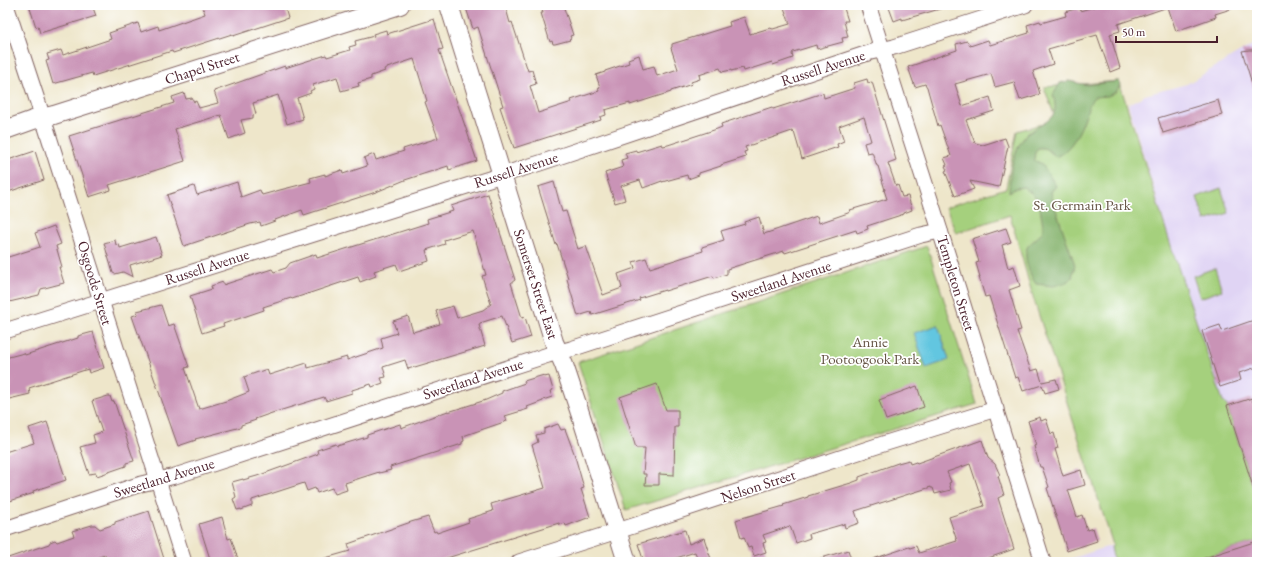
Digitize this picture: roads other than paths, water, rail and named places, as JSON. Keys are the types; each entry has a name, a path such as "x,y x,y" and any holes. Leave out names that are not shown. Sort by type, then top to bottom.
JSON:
{"street":[{"name":"Osgoode Street","path":"6,5 44,118 100,301 184,562"},
{"name":"Chapel Street","path":"5,130 33,120 54,116 400,5"},
{"name":"Somerset Street East","path":"449,5 558,352 573,392 627,562"},
{"name":"Templeton Street","path":"868,5 1043,562"},
{"name":"Russell Avenue","path":"5,331 547,160 856,57 956,28 1025,5"},
{"name":"Sweetland Avenue","path":"5,529 696,309 921,235 940,231"},
{"name":"Nelson Street","path":"519,562 996,409"}],"water":[{"path":"938,325 949,360 926,368 914,333"}],"park label":[{"name":"St. Germain Park","path":"1082,205"},
{"name":"Annie Pootoogook Park","path":"870,350"}]}
